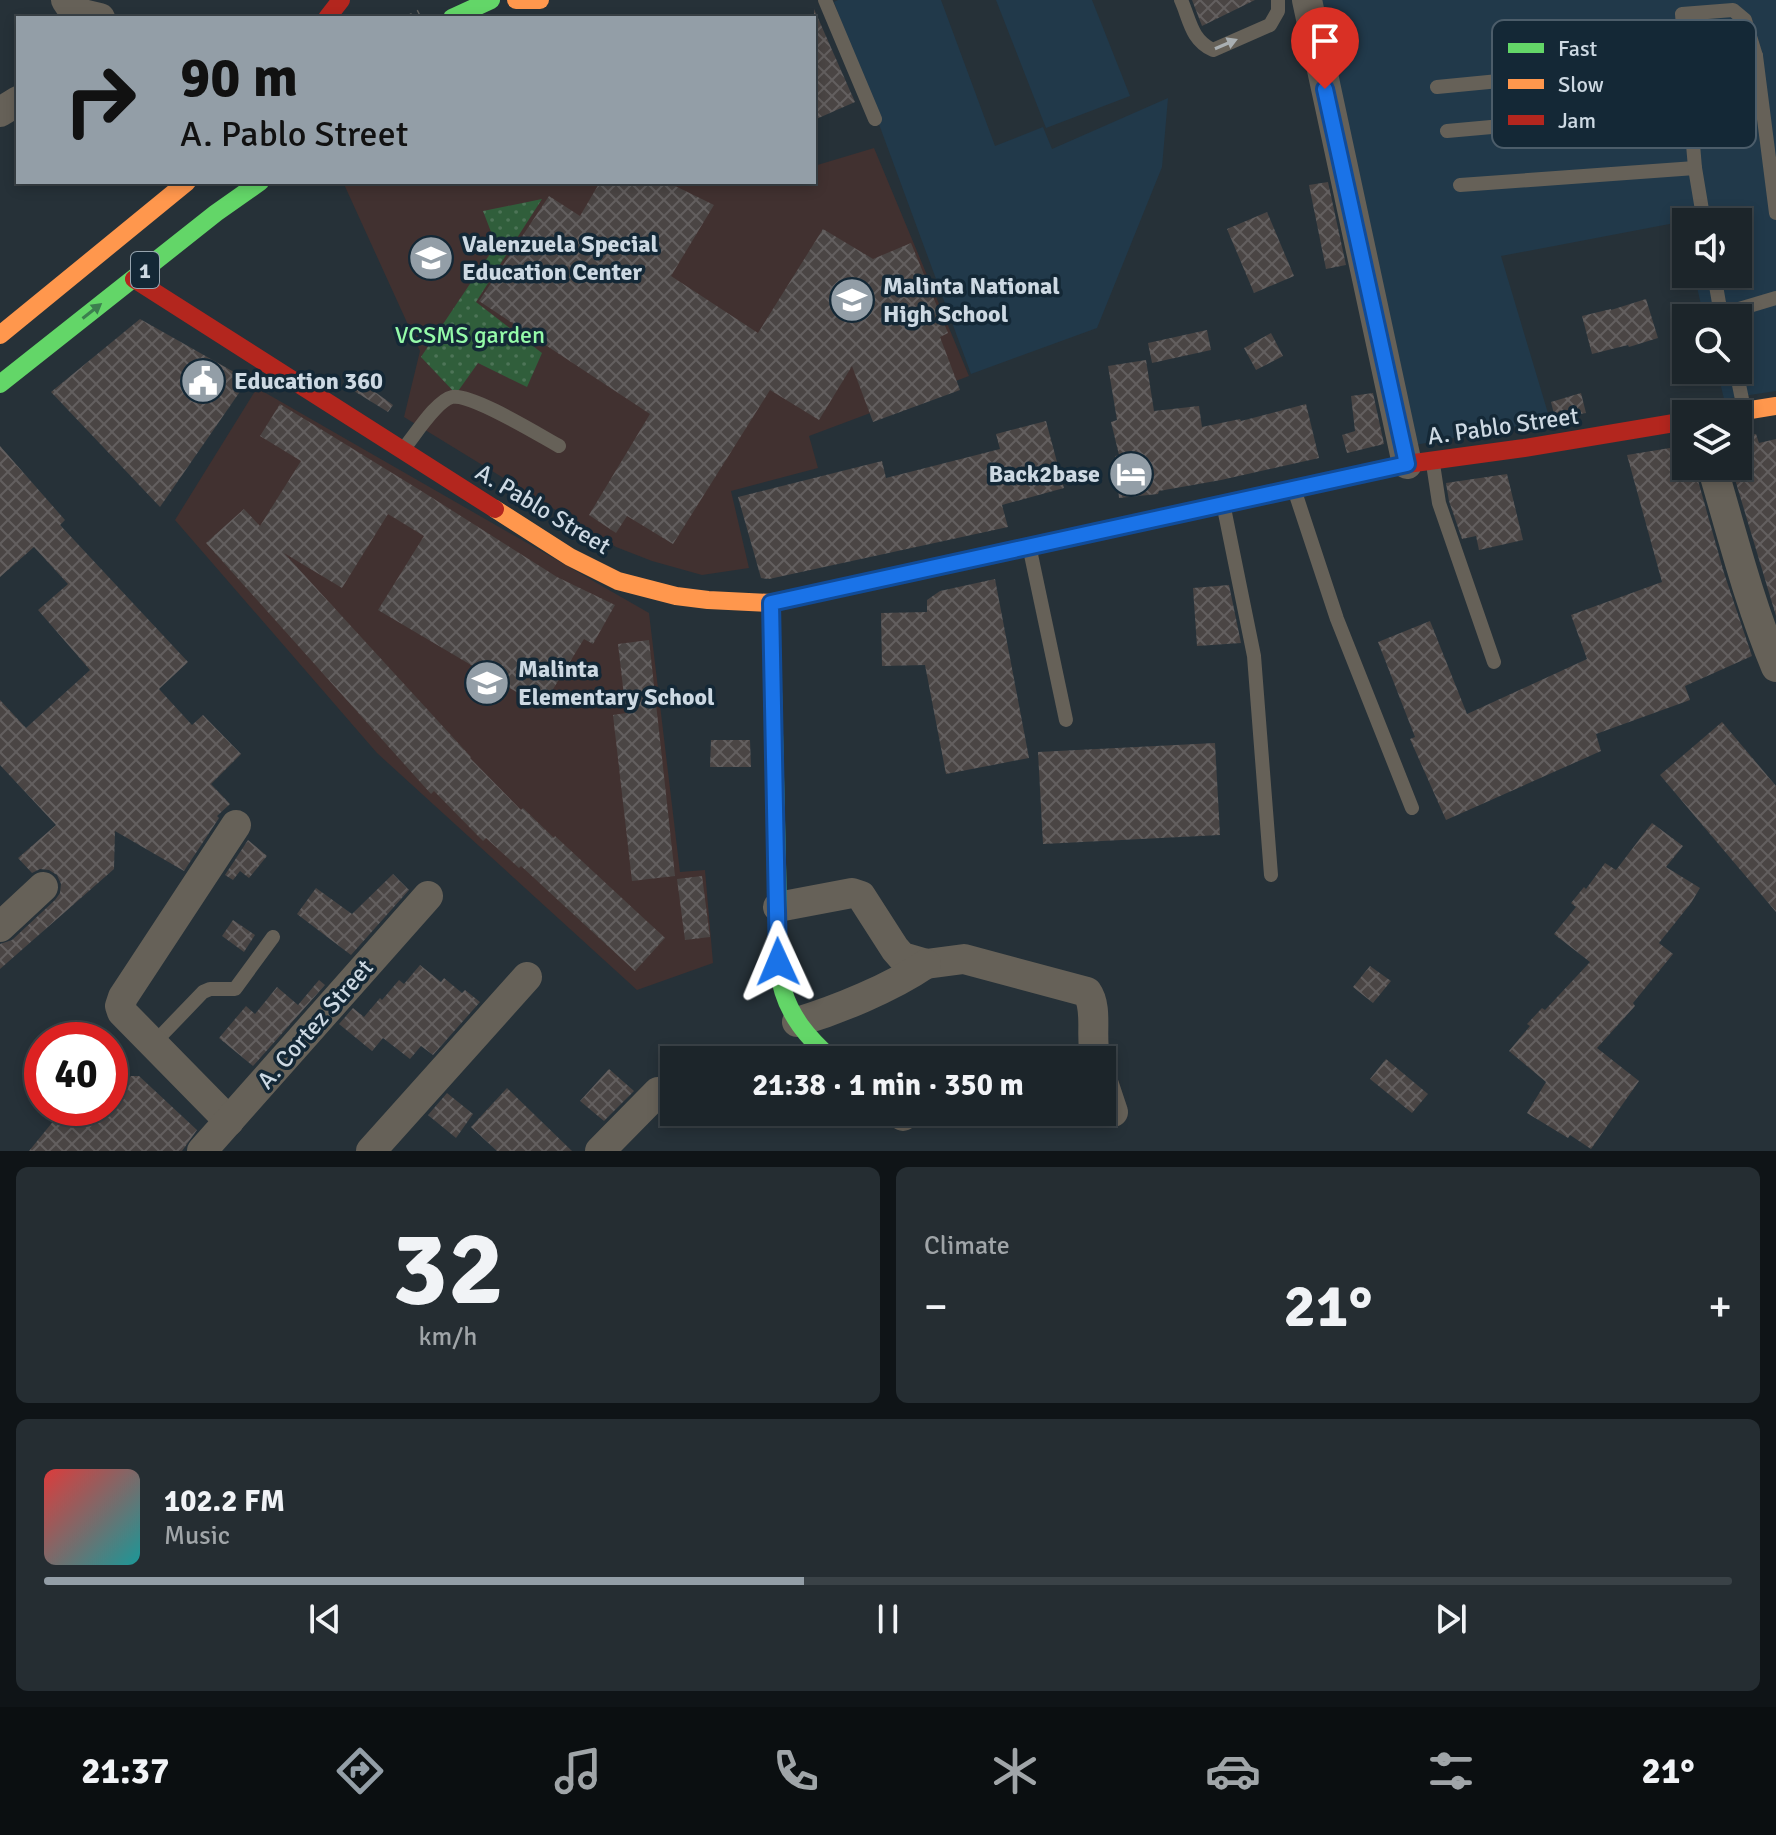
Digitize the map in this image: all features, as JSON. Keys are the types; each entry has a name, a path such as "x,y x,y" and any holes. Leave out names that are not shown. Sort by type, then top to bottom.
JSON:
{"main road":[{"path":"328,16 341,0"},
{"path":"456,16 491,0"},
{"path":"516,0 539,0"},
{"name":"1","path":"3,332 185,184"},
{"name":"1","path":"0,384 257,184"},
{"name":"A. Pablo Street","path":"134,279 570,557 618,581 676,596 708,600 771,603 1420,462 1672,423"},
{"path":"1752,410 1776,406"},
{"path":"771,603 780,986 797,1022 819,1046"}],"street":[{"path":"66,0 74,12 91,16"},
{"path":"1307,0 1420,462"},
{"path":"1716,480 1739,564 1776,667"},
{"path":"229,1121 122,1012 120,1006 236,825"},
{"path":"0,927 43,887"},
{"path":"778,907 852,893 861,896 902,957 926,964 964,959 1087,992 1092,1002 1093,1046"},
{"name":"A. Cortez Street","path":"202,1151 428,896"},
{"path":"797,1022 825,1014 926,964"},
{"path":"371,1151 527,977"},
{"path":"600,1151 658,1092"}],"lane":[{"path":"825,0 875,119"},
{"path":"1181,0 1196,38 1213,50 1270,25 1278,11 1278,0"},
{"path":"1682,20 1682,14 1733,10 1745,20"},
{"path":"1756,56 1776,213"},
{"path":"1437,87 1492,81"},
{"path":"1447,131 1492,127"},
{"path":"1693,148 1702,208"},
{"path":"1460,185 1695,168"},
{"path":"1752,305 1776,298"},
{"path":"402,450 441,402 452,397 471,399 559,446"},
{"path":"1420,462 1439,503 1494,662"},
{"path":"1294,488 1337,619 1412,808"},
{"path":"1223,504 1254,656 1271,875"},
{"path":"1029,546 1066,720"},
{"path":"153,1044 203,992 235,989 273,937"}],"shaded area":[{"path":"941,0 995,146 1043,127 1052,149 1168,98 1162,167 1097,328 971,374 834,2"},
{"path":"996,0 1092,0 1130,96 1046,128"},
{"path":"1312,0 1776,0 1776,391 1724,399 1720,384 1752,384 1752,304 1701,304 1697,288 1752,288 1752,208 1672,208 1672,224 1501,256 1550,420 1415,445"},
{"path":"874,148 969,376 809,436 818,468 731,491 749,568 702,575 616,547 404,417 420,351 344,184 816,184 816,165"},
{"name":"Malinta Elementary School","path":"257,388 649,613 680,872 705,870 713,963 637,990 377,753 175,520"}],"green space":[{"name":"VCSMS garden","path":"542,199 476,302 542,353 527,387 478,363 456,394 421,357 496,245 483,211"}],"building":[{"path":"1192,0 1255,0 1202,26"},
{"path":"814,9 855,102 816,119 816,16"},
{"path":"1328,182 1346,265 1326,269 1309,185"},
{"path":"599,184 671,184 714,205 671,276 758,333 823,229 873,259 911,243 948,333 940,337 960,390 873,422 852,366 819,420 770,390 673,544 627,516 616,533 589,515 650,414 479,301 549,196 580,216"},
{"path":"1267,212 1294,276 1254,293 1227,229"},
{"path":"1646,299 1658,338 1592,354 1582,316"},
{"path":"140,319 248,380 160,507 51,392"},
{"path":"1207,330 1211,350 1152,363 1148,343"},
{"path":"1271,333 1283,356 1256,370 1244,348"},
{"path":"1146,360 1154,411 1199,406 1202,427 1241,421 1306,404 1319,458 1159,491 1158,494 1119,498 1115,456 1119,455 1111,422 1117,420 1108,366"},
{"path":"360,381 393,405 388,412 354,391"},
{"path":"1373,393 1384,444 1347,453 1342,435 1355,431 1351,396"},
{"path":"1581,393 1586,413 1555,418 1551,402"},
{"path":"280,404 557,577 615,605 593,644 584,639 542,707 378,610 424,536 388,514 342,588 284,553 521,810 523,808 555,836 665,938 635,971 521,866 519,868 486,838 483,841 434,791 431,794 206,543 244,509 260,526 301,461 260,436"},
{"path":"1046,421 1064,488 1002,505 1008,527 769,579 761,578 738,497 882,461 886,478 1000,449 996,434"},
{"path":"1752,434 1756,434 1759,443 1776,439 1776,616 1735,480 1752,480"},
{"path":"0,446 65,520 60,525 188,662 159,689 192,725 203,715 241,754 211,784 230,804 217,816 219,818 184,871 115,831 114,869 0,969 0,944 12,940 55,900 61,884 57,875 49,870 40,869 32,873 18,858 56,825 0,765 0,700 26,728 90,670 38,610 68,584 34,547 0,577"},
{"path":"1672,448 1672,480 1698,480 1752,656 1685,686 1690,700 1596,734 1601,751 1446,820 1410,739 1415,737 1378,642 1430,621 1467,714 1587,659 1571,615 1662,582 1627,455"},
{"path":"1507,474 1523,540 1479,550 1476,536 1462,539 1446,483"},
{"path":"995,579 1029,758 946,774 925,665 882,666 881,613 927,612 927,600 940,591"},
{"path":"1229,585 1241,643 1197,646 1193,588"},
{"path":"649,640 675,876 632,881 613,715 626,713 618,644"},
{"path":"1722,722 1776,786 1776,912 1660,775"},
{"path":"711,740 750,740 751,767 710,767"},
{"path":"1215,743 1220,835 1043,844 1038,752"},
{"path":"1652,823 1683,846 1666,867 1700,888 1659,943 1673,954 1633,1003 1635,1006 1597,1048 1639,1081 1591,1149 1527,1113 1546,1082 1509,1051 1530,1026 1527,1024 1542,1008 1545,1010 1590,962 1554,934 1576,907 1571,903 1605,863 1616,870"},
{"path":"248,840 267,856 249,878 240,871 233,880 225,875"},
{"path":"393,874 409,890 351,955 297,914 316,888 352,914"},
{"path":"702,876 710,937 685,940 677,879"},
{"path":"233,920 255,935 244,952 222,936"},
{"path":"420,965 441,982 444,978 462,993 465,990 480,1002 433,1055 421,1046 410,1059 383,1038 372,1051 339,1024 353,1008 364,1017 399,980 404,984"},
{"path":"1370,966 1391,981 1373,1003 1353,987"},
{"path":"319,980 325,985 253,1066 219,1038 246,1006 255,1014 277,987 298,1005"},
{"path":"1386,1059 1428,1094 1412,1113 1370,1079"},
{"path":"609,1069 634,1091 604,1121 580,1101"},
{"path":"131,1076 139,1076 197,1130 182,1151 29,1151 49,1126 128,1126 128,1080"},
{"path":"507,1088 572,1151 497,1151 471,1127"},
{"path":"447,1093 473,1114 456,1138 428,1115"}],"traffic: fast":[{"path":"456,16 491,0"},
{"path":"0,384 257,184"},
{"path":"771,603 779,974 790,1009 818,1046"}],"traffic: slow":[{"path":"516,0 540,0"},
{"path":"0,335 185,184"},
{"path":"1752,410 1776,406"},
{"path":"495,509 570,557 618,581 676,596 771,603 1092,533"}],"traffic: jam":[{"path":"329,16 341,0"},
{"path":"134,279 495,509"},
{"path":"1092,533 1407,464 1672,423"}],"place":[{"name":"Valenzuela Special Education Center","path":"431,258"},
{"name":"Malinta National High School","path":"852,300"},
{"name":"Education 360","path":"203,381"},
{"name":"Back2base","path":"1131,474"},
{"name":"Malinta Elementary School","path":"487,683"}],"route":[{"path":"778,962 771,603 1407,464 1325,89"}]}
